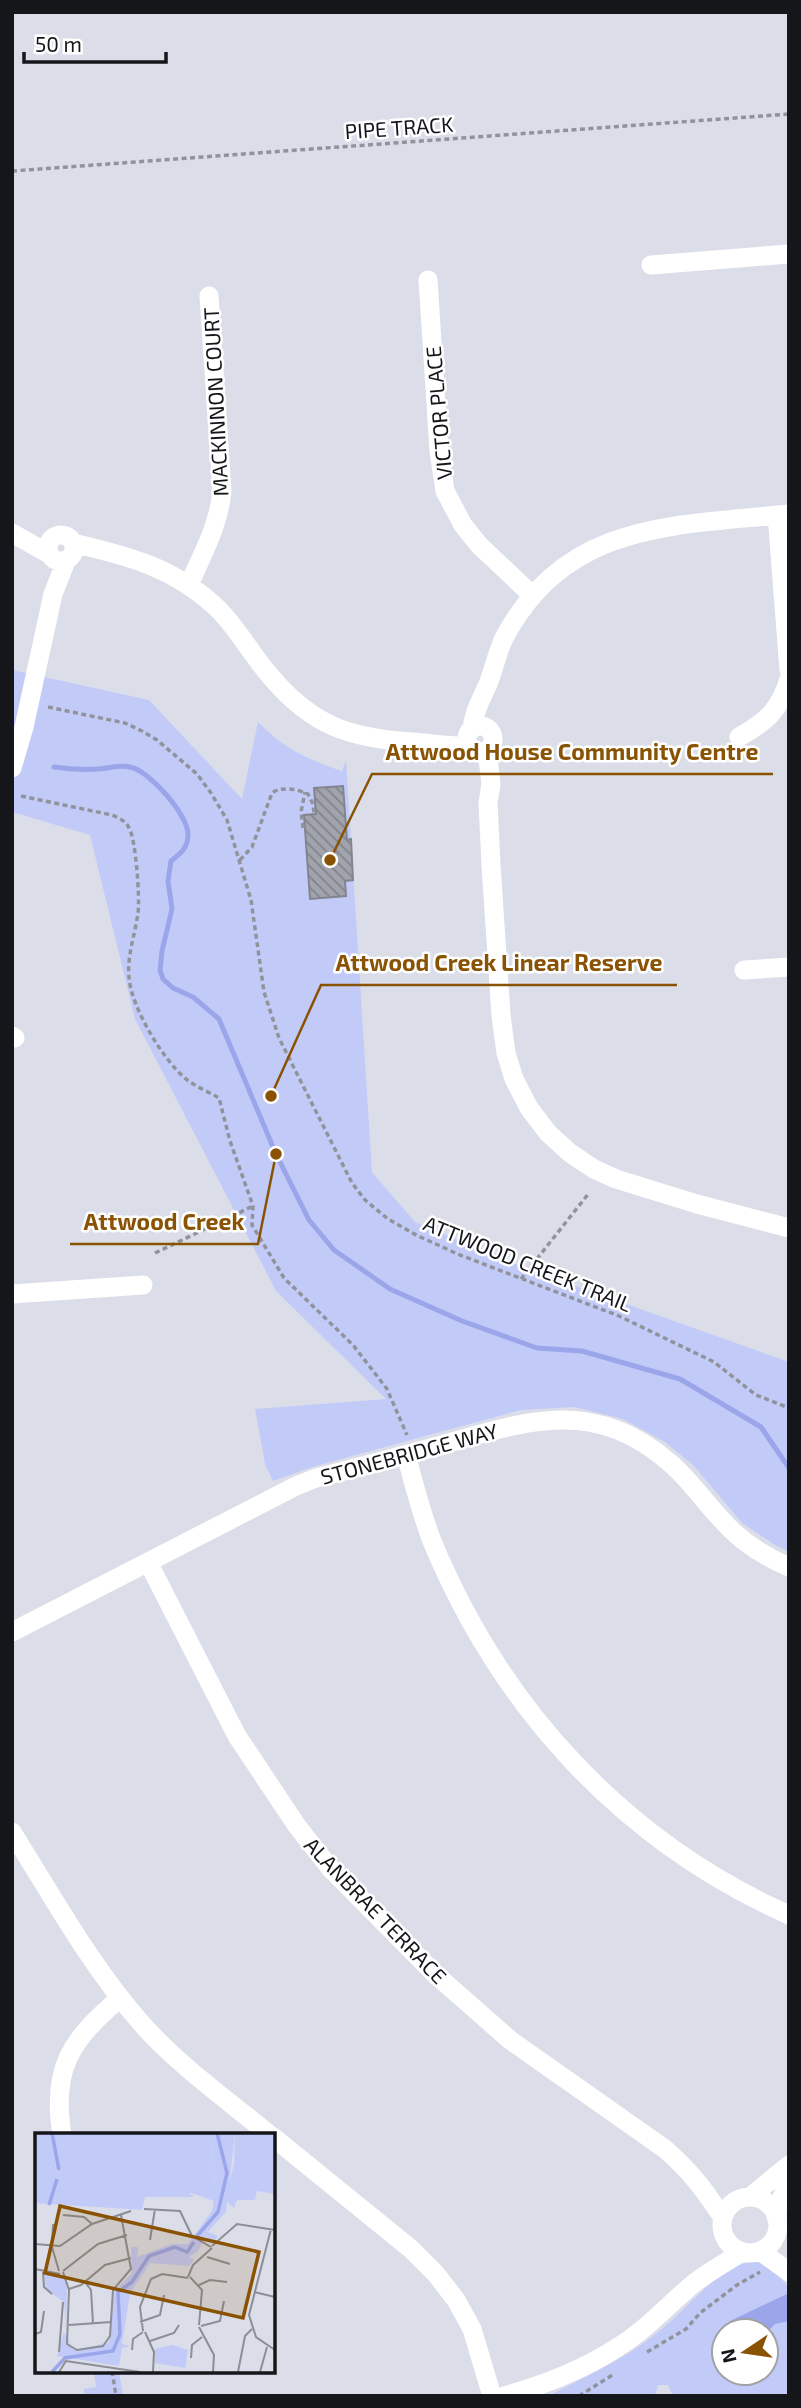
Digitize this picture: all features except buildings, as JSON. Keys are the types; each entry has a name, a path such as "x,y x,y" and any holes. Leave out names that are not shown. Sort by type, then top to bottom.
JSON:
{"street":[{"path":"651,265 789,254"},
{"name":"VICTOR PLACE","path":"428,280 439,451 445,491 463,525 533,596"},
{"name":"MACKINNON COURT","path":"188,586 220,516 222,491 209,296"},
{"path":"789,670 783,514 672,527 618,538 589,551 544,583 504,639 474,714 476,739 491,784 488,803 506,1053 514,1079 528,1108 548,1133 570,1153 594,1169 616,1179 697,1204 789,1228"},
{"path":"12,533 60,552 119,554 152,565 188,586 217,608 270,676 304,710 346,733 370,739 447,747 476,739"},
{"path":"12,768 30,701 60,552"},
{"path":"738,737 763,724 784,695 789,679"},
{"path":"744,970 789,967"},
{"path":"12,1294 143,1285"},
{"name":"STONEBRIDGE WAY","path":"12,1632 296,1486 316,1478 533,1420 574,1419 599,1424 623,1432 649,1446 671,1463 722,1520 747,1543 789,1567"},
{"path":"410,1454 432,1540 459,1601 516,1696 550,1738 588,1779 675,1852 718,1879 789,1914"},
{"name":"ALANBRAE TERRACE","path":"148,1562 237,1736 297,1826 330,1868 435,1974 510,2040 665,2149 696,2177 743,2199 766,2202 776,2225"},
{"path":"12,1832 100,1972 120,1998 178,2060 268,2133"},
{"path":"62,2133 58,2105 67,2060 76,2040 120,1998"},
{"path":"275,2138 411,2249 436,2274 456,2300 472,2329 492,2396"},
{"path":"504,2396 552,2381 586,2366 619,2347 646,2326 696,2281 723,2227 730,2205 743,2199 789,2165"},
{"path":"696,2281 771,2259 776,2225 789,2176"},
{"name":"ALANBRAE TERRACE","path":"696,2177 723,2227 728,2243 771,2259"}],"path":[{"name":"PIPE TRACK","path":"12,171 789,114"},
{"name":"ATTWOOD CREEK TRAIL","path":"30,701 125,723 157,740 197,775 211,793 226,820 240,860 251,900 264,992 279,1038 352,1183 365,1200 388,1219 450,1251 619,1316 676,1343 714,1362 756,1395 789,1408"},
{"path":"240,860 252,847 272,793 281,789 305,792 312,799 314,814"},
{"path":"303,828 301,805 305,792"},
{"path":"20,796 112,815 124,821 130,829 134,842 138,910 129,951 129,978 136,1004 172,1063 187,1079 219,1098 230,1141 253,1206 252,1225 284,1278 353,1345 387,1389 400,1415 410,1454"},
{"path":"521,1279 589,1193"},
{"path":"155,1253 253,1206"},
{"path":"642,2356 686,2329 700,2313 771,2259"},
{"path":"579,2396 620,2370"},
{"path":"112,2373 116,2396"}],"shaded area":[{"path":"12,670 149,700 242,799 258,722 287,746 317,762 342,771 346,760 372,1172 415,1222 522,1267 789,1362 789,1552 742,1523 694,1466 665,1442 623,1419 574,1407 521,1410 312,1467 273,1481 265,1464 255,1409 386,1399 276,1291 135,1019 90,835 12,812"},
{"path":"757,2259 774,2270 789,2288 789,2396 673,2396 668,2385 658,2385 655,2396 549,2396 605,2367 645,2342 728,2271"},
{"path":"789,2293 789,2321 780,2323 780,2317 738,2317"},
{"path":"94,2373 119,2373 123,2396 85,2396 84,2389 96,2387"}],"waterway":[{"path":"54,767 102,769 122,766 138,770 167,795 182,817 187,827 188,840 183,850 171,861 168,881 172,909 162,951 160,970 163,979 173,988 193,997 219,1019 276,1154 309,1220 334,1250 390,1289 462,1321 537,1348 582,1351 680,1379 761,1427 789,1468"}],"place":[{"name":"Attwood House Community Centre","path":"330,860"},
{"name":"Attwood Creek Linear Reserve","path":"271,1096"},
{"name":"Attwood Creek","path":"276,1154"}]}
